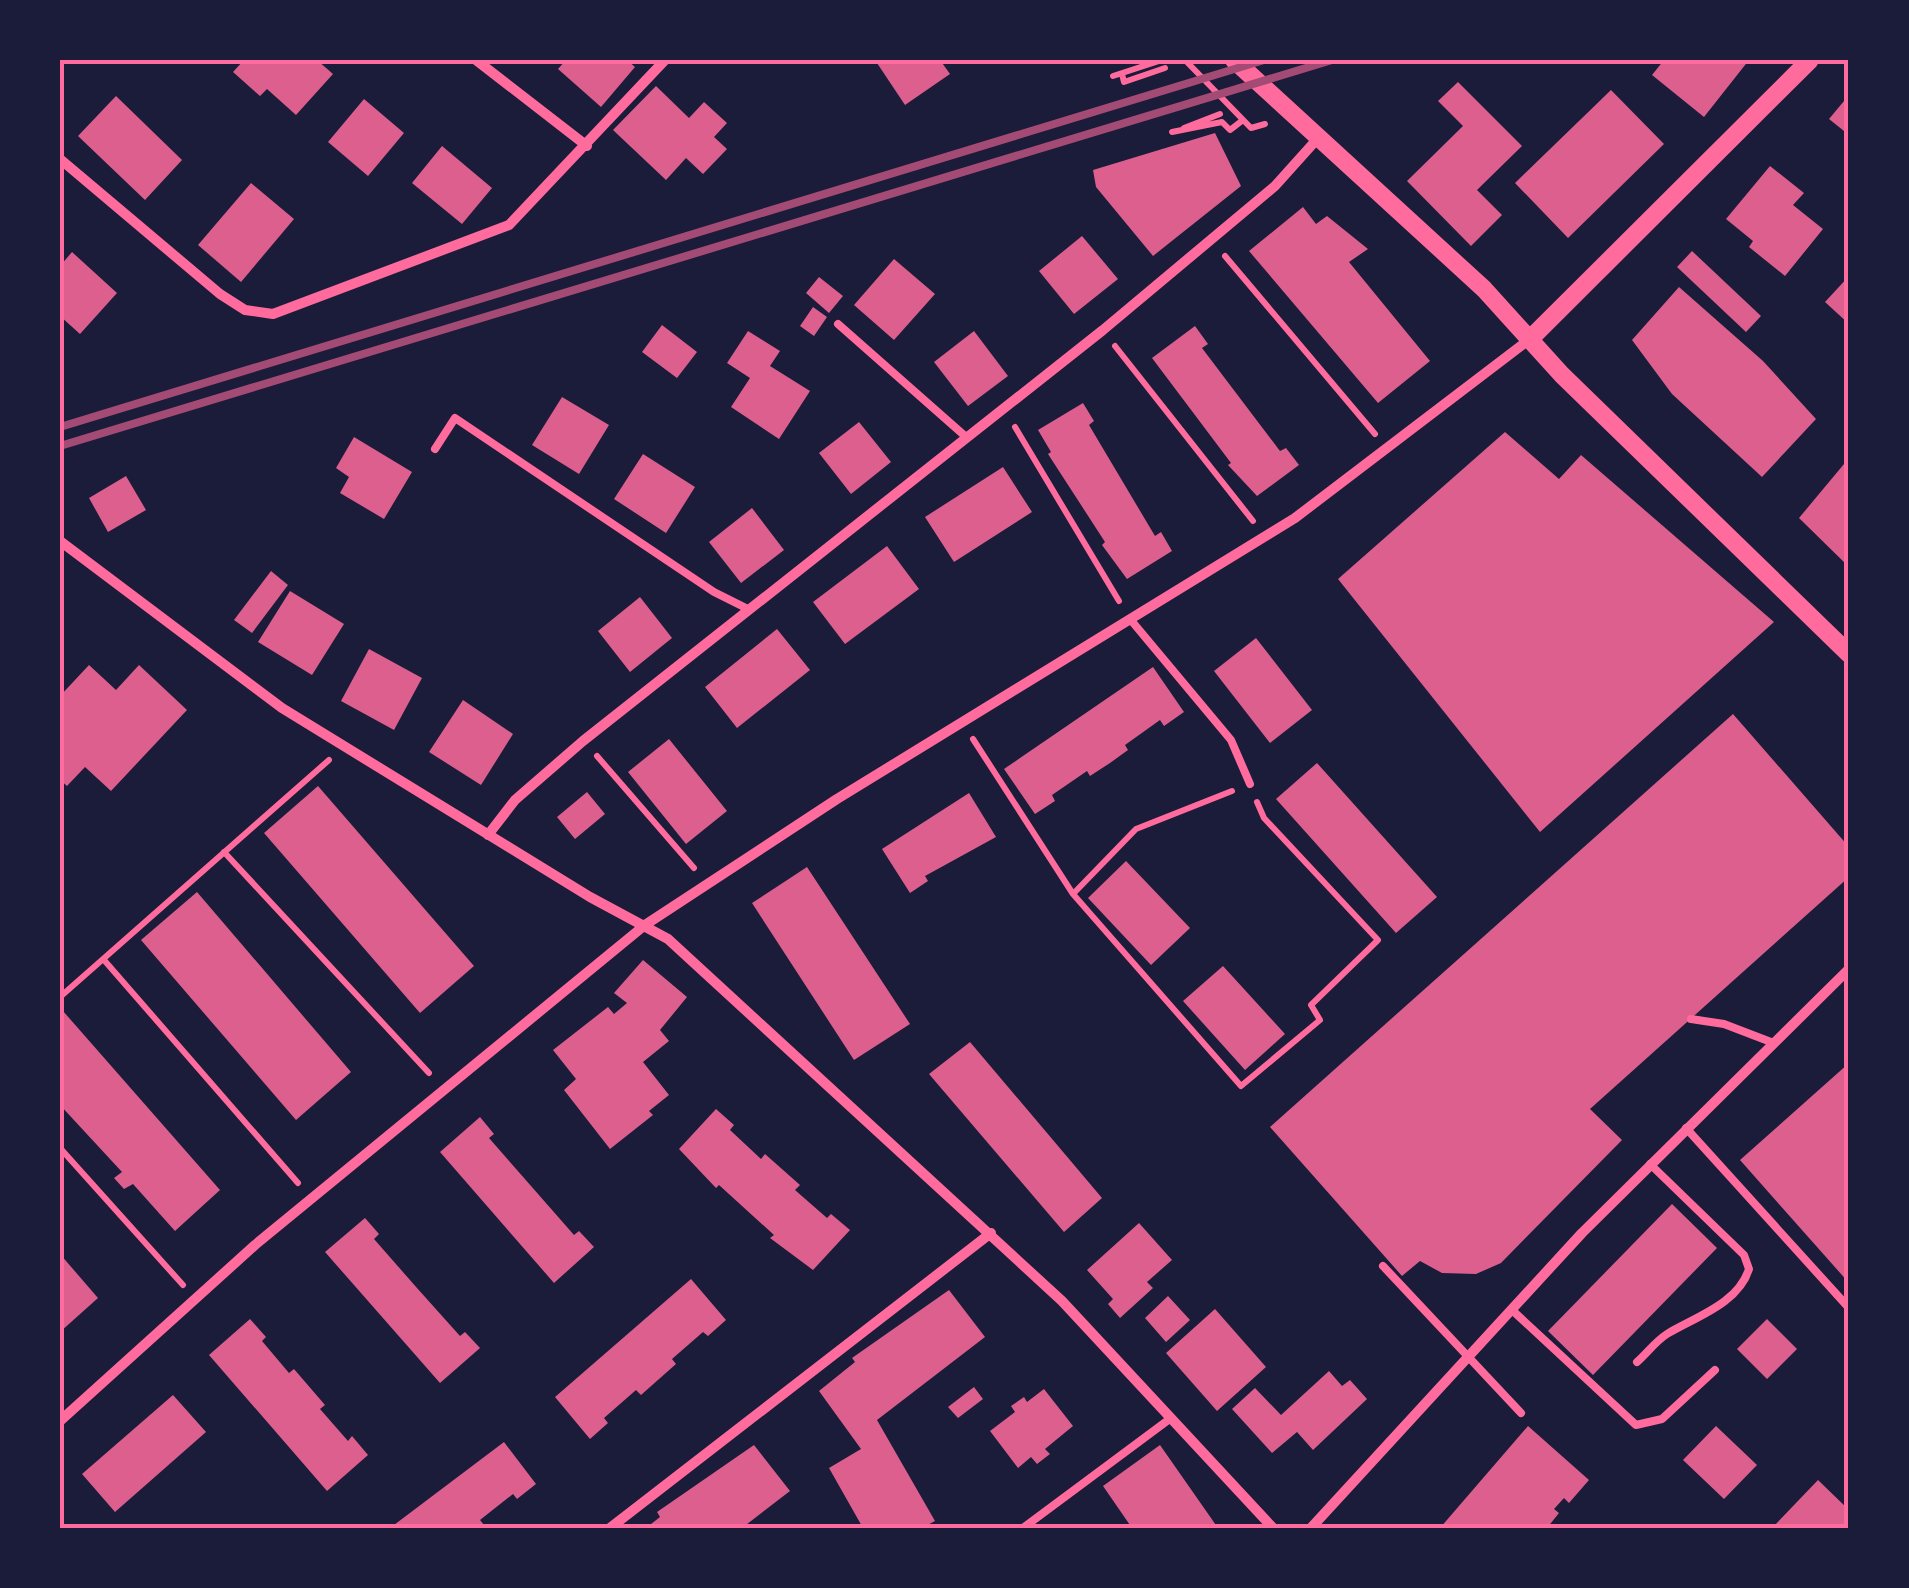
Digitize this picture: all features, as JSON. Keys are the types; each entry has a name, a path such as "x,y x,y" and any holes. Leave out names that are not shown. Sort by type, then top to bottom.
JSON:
{"street":[{"path":"476,60 586,146"},
{"path":"60,159 220,294 245,310 273,314 509,225 665,60"},
{"path":"1234,60 1531,338 1562,375 1849,654"},
{"path":"60,1422 194,1298 645,926 962,721 1266,538 1388,450 1531,338 1810,60"},
{"path":"488,834 516,800 583,741 1103,330 1274,186 1319,137"},
{"path":"60,540 213,659 345,746 645,926 697,965 1081,1321 1273,1528"},
{"path":"1311,1528 1650,1164 1849,969"},
{"path":"610,1528 991,1234"}],"lane":[{"path":"838,324 965,436"},
{"path":"434,449 455,418 714,592 748,609"},
{"path":"1130,619 1231,740 1250,784"},
{"path":"1691,1019 1724,1024 1771,1042"},
{"path":"1686,1128 1849,1308"},
{"path":"1637,1362 1665,1335 1707,1315 1742,1282 1749,1269 1744,1255 1650,1164"},
{"path":"1383,1266 1521,1413"},
{"path":"1512,1310 1636,1425 1662,1419 1715,1370"},
{"path":"1023,1528 1171,1418"}],"path":[{"path":"1185,60 1251,128 1295,116"},
{"path":"1121,79 1163,64"},
{"path":"1172,132 1220,114"},
{"path":"1183,129 1194,131 1222,122 1230,130 1243,120"},
{"path":"1211,240 1388,450"},
{"path":"1103,330 1266,538"},
{"path":"1003,406 1130,619"},
{"path":"962,721 1073,894 1241,1086 1320,1020 1311,1005 1378,940 1264,818 1250,784 1136,830 1073,894"},
{"path":"583,741 708,884"},
{"path":"60,998 345,746"},
{"path":"224,852 444,1089"},
{"path":"104,960 312,1199"},
{"path":"60,1148 194,1298"}],"building":[{"path":"244,60 317,60 333,74 296,115 267,89 260,96 233,72"},
{"path":"566,60 627,60 635,67 601,107 558,69"},
{"path":"875,60 940,60 950,74 905,105"},
{"path":"1664,60 1749,60 1704,117 1652,75"},
{"path":"1458,82 1522,146 1477,190 1502,215 1471,246 1407,181 1463,126 1438,101"},
{"path":"656,86 689,118 704,102 727,123 714,137 727,149 703,174 686,158 666,180 613,130"},
{"path":"1611,90 1664,144 1568,238 1515,183"},
{"path":"1849,95 1849,135 1829,119"},
{"path":"116,96 182,160 145,200 78,136"},
{"path":"364,99 404,133 368,176 328,142"},
{"path":"1215,133 1241,186 1153,256 1096,187 1093,170"},
{"path":"442,146 492,188 462,224 412,183"},
{"path":"1770,166 1804,193 1793,205 1823,229 1785,276 1749,247 1753,241 1726,219"},
{"path":"251,183 294,219 241,282 198,245"},
{"path":"1303,207 1316,224 1327,216 1368,249 1349,262 1430,361 1378,403 1249,251"},
{"path":"1082,236 1118,279 1074,314 1039,271"},
{"path":"1692,251 1761,316 1746,332 1677,267"},
{"path":"72,252 117,293 80,334 60,316 60,266"},
{"path":"894,259 935,294 894,340 854,305"},
{"path":"1849,276 1849,324 1825,302"},
{"path":"819,277 843,296 829,313 806,293"},
{"path":"1679,287 1763,361 1816,419 1762,477 1672,394 1632,340"},
{"path":"813,307 827,317 814,336 800,326"},
{"path":"662,325 697,352 677,378 642,352"},
{"path":"1195,326 1208,344 1202,348 1280,451 1286,448 1299,465 1257,496 1228,465 1231,463 1152,358"},
{"path":"748,331 780,351 770,366 810,391 779,439 731,407 750,378 727,363"},
{"path":"974,331 1008,376 968,406 934,362"},
{"path":"562,397 609,425 579,474 532,445"},
{"path":"1083,403 1094,421 1089,425 1155,536 1161,532 1172,551 1127,579 1102,545 1105,542 1048,454 1051,452 1038,430"},
{"path":"859,422 891,462 851,494 819,453"},
{"path":"1505,432 1559,479 1581,455 1774,622 1540,832 1338,579"},
{"path":"354,437 412,472 384,519 340,493 349,477 336,468"},
{"path":"643,454 695,487 666,533 614,499"},
{"path":"1849,458 1849,567 1799,518"},
{"path":"1003,467 1032,512 954,562 925,517"},
{"path":"126,476 146,510 108,532 89,498"},
{"path":"752,508 784,550 741,583 709,542"},
{"path":"887,546 919,589 845,644 813,602"},
{"path":"271,571 288,585 252,633 234,620"},
{"path":"290,591 344,624 312,675 258,642"},
{"path":"640,597 672,638 630,672 598,631"},
{"path":"777,629 810,670 737,728 705,687"},
{"path":"1256,638 1312,710 1270,743 1214,671"},
{"path":"369,649 422,678 394,730 341,701"},
{"path":"89,665 116,690 139,665 187,710 111,791 85,767 67,786 60,780 60,696"},
{"path":"1153,667 1184,712 1164,726 1160,720 1125,745 1128,750 1110,763 1090,776 1087,771 1052,795 1055,801 1035,814 1004,769"},
{"path":"463,700 513,734 481,785 429,752"},
{"path":"1733,714 1849,847 1849,877 1590,1109 1622,1140 1501,1263 1476,1274 1442,1273 1420,1261 1402,1276 1270,1127"},
{"path":"669,739 727,811 686,844 628,772"},
{"path":"1317,763 1437,897 1396,933 1276,799"},
{"path":"318,786 474,966 420,1013 264,833"},
{"path":"587,792 605,814 575,839 557,817"},
{"path":"969,793 996,837 925,876 928,881 910,893 882,849"},
{"path":"1126,861 1190,928 1151,965 1088,898"},
{"path":"807,867 910,1024 854,1060 752,903"},
{"path":"197,892 351,1072 296,1120 141,940"},
{"path":"643,960 687,997 660,1030 669,1041 643,1062 669,1095 649,1111 653,1115 610,1149 564,1090 576,1079 553,1050 608,1007 614,1014 627,1003 614,993"},
{"path":"1223,966 1285,1034 1245,1070 1183,1001"},
{"path":"63,1011 220,1190 175,1231 133,1184 124,1189 114,1178 122,1172 60,1105"},
{"path":"970,1042 1102,1198 1064,1232 929,1074"},
{"path":"1849,1063 1849,1283 1740,1160"},
{"path":"716,1109 734,1125 730,1130 761,1159 765,1154 800,1185 795,1190 827,1218 831,1214 850,1230 813,1270 770,1238 774,1235 719,1185 716,1188 679,1149"},
{"path":"480,1117 494,1134 489,1138 574,1235 579,1231 594,1247 554,1283 440,1152"},
{"path":"1672,1204 1717,1248 1593,1375 1548,1331"},
{"path":"365,1218 379,1234 374,1239 417,1288 460,1336 465,1332 480,1348 440,1383 325,1252"},
{"path":"1139,1223 1172,1260 1147,1282 1153,1288 1120,1318 1108,1304 1113,1299 1087,1270"},
{"path":"60,1254 98,1298 60,1332"},
{"path":"691,1279 726,1320 708,1336 703,1332 672,1359 676,1364 641,1395 636,1390 604,1418 608,1423 590,1439 555,1397"},
{"path":"949,1290 985,1337 877,1420 935,1521 922,1528 863,1528 829,1468 861,1449 819,1391 855,1362 852,1358"},
{"path":"1168,1296 1190,1320 1166,1342 1145,1318"},
{"path":"1215,1309 1266,1367 1217,1411 1166,1353"},
{"path":"250,1319 266,1337 262,1341 289,1373 294,1369 325,1405 320,1409 348,1441 352,1436 368,1455 327,1491 209,1355"},
{"path":"1767,1319 1797,1349 1767,1379 1737,1349"},
{"path":"1329,1371 1342,1386 1350,1380 1367,1399 1313,1450 1297,1432 1272,1453 1232,1409 1255,1388 1281,1415"},
{"path":"974,1387 983,1399 958,1418 948,1407"},
{"path":"1044,1389 1073,1426 1045,1449 1050,1454 1037,1464 1031,1457 1018,1468 990,1431 1015,1412 1011,1406 1024,1397 1027,1402"},
{"path":"173,1395 206,1432 115,1512 82,1474"},
{"path":"1528,1426 1589,1480 1569,1503 1564,1498 1554,1509 1559,1513 1547,1528 1440,1528"},
{"path":"1716,1426 1757,1465 1724,1499 1683,1460"},
{"path":"504,1442 536,1484 517,1499 513,1494 480,1520 484,1525 390,1528"},
{"path":"754,1445 790,1491 742,1528 646,1528 660,1517 657,1512"},
{"path":"1160,1445 1218,1528 1132,1528 1103,1486"},
{"path":"1818,1480 1849,1510 1849,1528 1772,1528"}],"railway":[{"path":"60,427 1264,60"},
{"path":"60,446 1332,60"}]}
